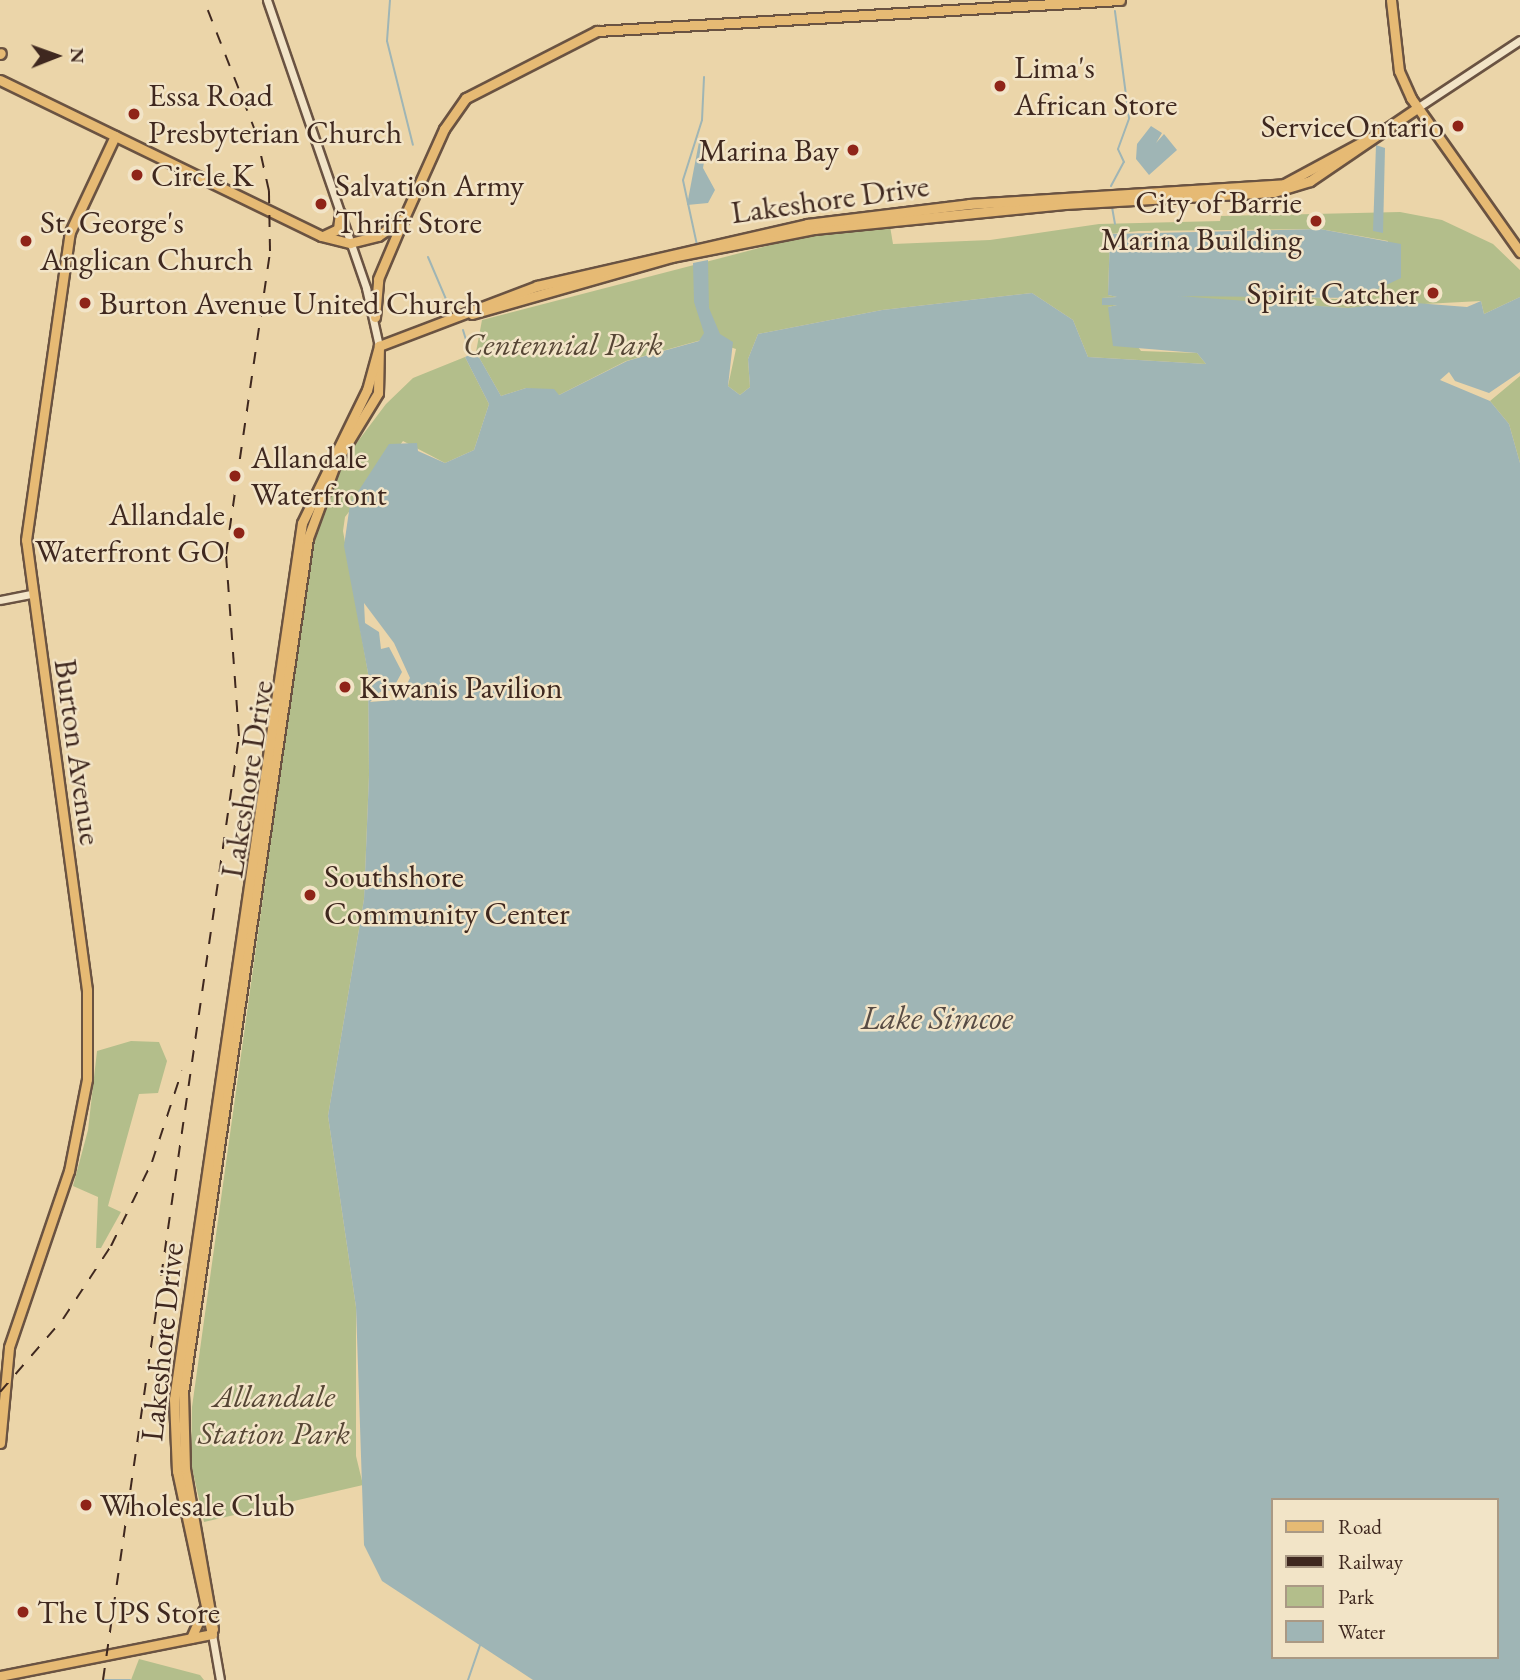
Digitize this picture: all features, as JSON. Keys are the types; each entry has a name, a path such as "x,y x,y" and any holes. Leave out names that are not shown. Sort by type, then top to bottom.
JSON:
{"main road":[{"path":"375,317 378,279 444,129 467,98 604,29 1120,0"},
{"path":"1391,0 1399,71 1417,107 1520,252"},
{"path":"0,80 321,236 350,243 378,236 404,218"},
{"path":"705,246 903,218 1260,193 1304,181 1417,107"},
{"name":"Burton Avenue","path":"0,1443 6,1375 18,1316 73,1156 89,1056 87,990 26,540 70,232 115,136"},
{"name":"Lakeshore Drive","path":"451,318 705,246 887,212 1264,187 1304,181"},
{"path":"321,236 335,232 340,214"},
{"path":"379,346 406,339 451,318"},
{"path":"379,346 451,318"},
{"name":"Lakeshore Drive","path":"212,1634 203,1606 173,1435 201,1201 302,523 367,390 379,346"},
{"name":"Lakeshore Drive","path":"212,1634 185,1469 183,1392 308,538 336,462 378,393 379,346"},
{"path":"191,1638 203,1623 203,1606"},
{"path":"0,1676 212,1634"}],"street":[{"path":"267,0 375,317 379,346"},
{"path":"1417,107 1520,40"},
{"path":"0,600 32,594"},
{"path":"212,1634 220,1680"}],"green space":[{"name":"Centennial Park","path":"1400,212 1442,220 1493,244 1520,270 1520,297 1484,314 1481,301 1348,308 1181,298 1182,291 1335,299 1376,295 1388,241 1320,229 1139,231 1110,234 1108,295 1117,297 1102,298 1117,305 1108,307 1141,351 1197,353 1206,364 1088,357 1073,320 1032,293 882,310 758,334 748,359 750,387 740,395 728,386 736,349 705,339 626,361 559,395 526,388 501,396 476,352 482,320 798,238 890,226 893,244 990,240 1099,224 1220,221 1221,216"},
{"name":"Allandale Station Park","path":"465,357 489,404 474,450 445,463 403,441 345,517 343,531 368,673 369,775 364,899 328,1116 356,1307 356,1456 363,1485 204,1522 191,1463 192,1407 314,531 334,473 386,404 413,378"},
{"path":"1520,376 1520,463 1509,424 1490,401"},
{"path":"131,1041 159,1042 167,1061 158,1093 139,1094 108,1206 121,1212 101,1248 96,1248 98,1197 73,1186 88,1130 97,1051"},
{"path":"139,1659 200,1675 204,1680 131,1680"}],"water":[{"path":"1151,126 1162,133 1156,143 1164,134 1177,150 1149,175 1136,159 1137,144"},
{"path":"708,139 703,168 715,190 708,203 687,205 699,142"},
{"path":"1376,145 1385,148 1383,233 1373,231"},
{"name":"Lake Simcoe","path":"1320,229 1401,244 1401,278 1359,298 1178,296 1348,308 1403,302 1467,307 1481,301 1484,314 1520,297 1520,372 1489,393 1455,381 1449,372 1440,380 1490,401 1509,424 1520,463 1520,1680 533,1680 382,1581 364,1545 356,1307 328,1116 364,899 369,775 368,673 344,546 350,504 389,444 417,443 418,451 445,463 474,450 489,404 465,357 476,352 501,396 526,388 554,389 559,395 627,361 699,341 704,333 694,302 693,263 708,260 709,308 720,334 733,342 728,386 740,395 750,387 748,359 758,334 882,310 1032,293 1073,320 1088,357 1206,364 1197,353 1113,346 1108,307 1117,305 1102,305 1102,298 1117,297 1108,295 1110,234","holes":["364,603 394,643 410,678 406,686 396,683 402,672 389,647 381,649 379,632 365,623","411,687 416,692 406,699 370,702 380,692"]}],"waterway":[{"path":"390,0 387,41 413,145"},
{"path":"1111,186 1124,162 1118,149 1129,118 1115,11"},
{"path":"697,245 683,180 702,120 704,77"},
{"path":"1112,207 1115,224"},
{"path":"428,257 448,304"},
{"path":"463,330 471,356"},
{"path":"468,1680 481,1643"},
{"path":"105,1680 130,1680"}],"railway":[{"path":"103,1680 239,736 226,554 270,251 269,191 256,133 204,0"},
{"path":"0,1392 63,1319 111,1246 152,1162 182,1071"}],"place":[{"name":"Lima's African Store","path":"1000,86"},
{"name":"Essa Road Presbyterian Church","path":"134,114"},
{"name":"ServiceOntario","path":"1458,126"},
{"name":"Marina Bay","path":"853,150"},
{"name":"Circle K","path":"137,175"},
{"name":"Salvation Army Thrift Store","path":"321,204"},
{"name":"City of Barrie Marina Building","path":"1316,221"},
{"name":"St. George's Anglican Church","path":"26,241"},
{"name":"Spirit Catcher","path":"1433,293"},
{"name":"Burton Avenue United Church","path":"85,303"},
{"name":"Allandale Waterfront","path":"235,476"},
{"name":"Allandale Waterfront GO","path":"239,533"},
{"name":"Kiwanis Pavilion","path":"345,687"},
{"name":"Southshore Community Center","path":"310,895"},
{"name":"Wholesale Club","path":"86,1505"},
{"name":"The UPS Store","path":"23,1612"}]}
